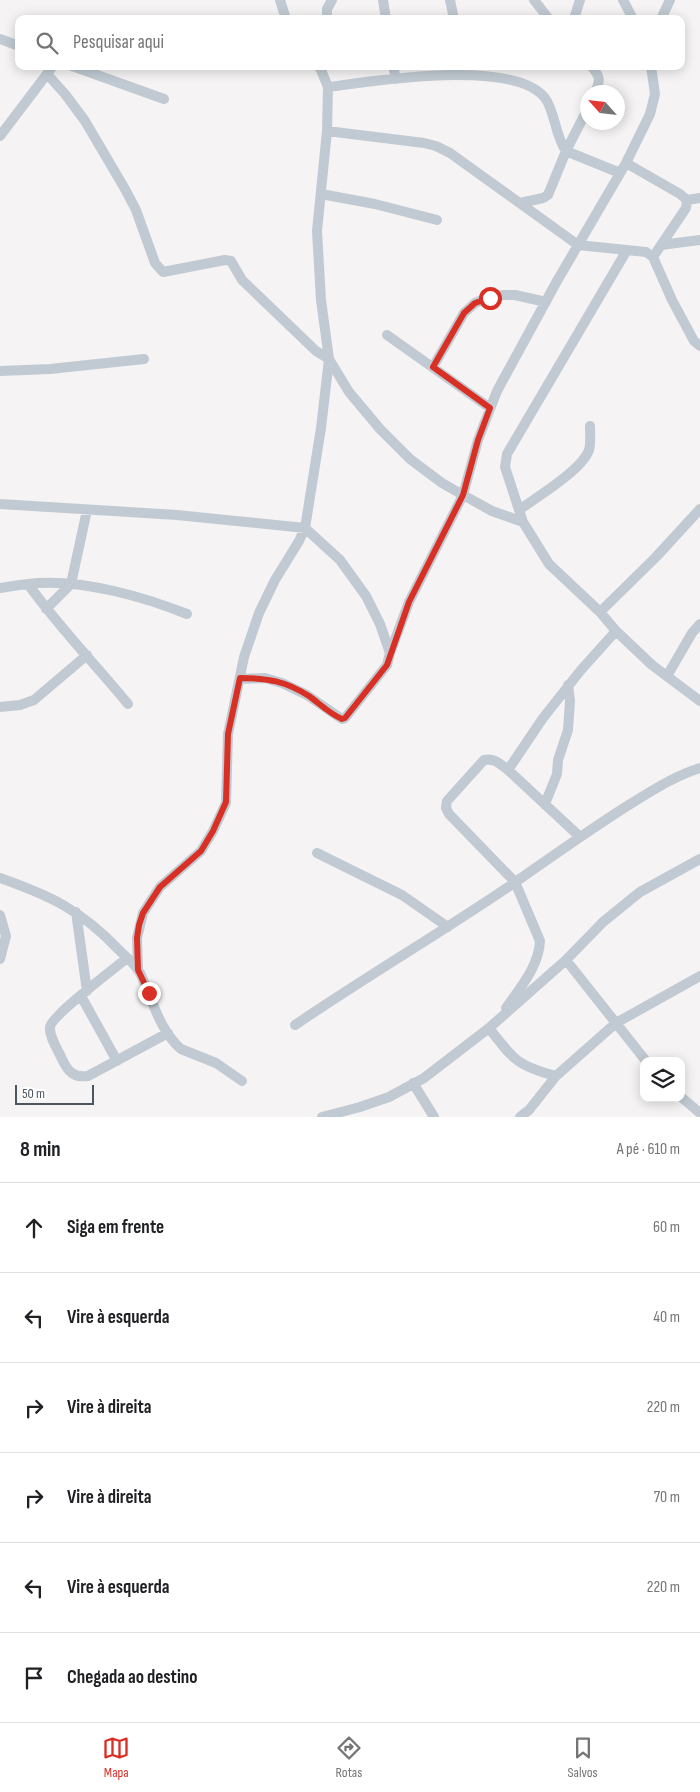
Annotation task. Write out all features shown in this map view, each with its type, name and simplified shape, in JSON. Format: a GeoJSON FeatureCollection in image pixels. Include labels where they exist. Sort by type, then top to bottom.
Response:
{"type":"FeatureCollection","features":[{"type":"Feature","properties":{"kind":"street"},"geometry":{"type":"LineString","coordinates":[[280,0],[285,15]]}},
{"type":"Feature","properties":{"kind":"street"},"geometry":{"type":"LineString","coordinates":[[326,15],[327,9],[332,0]]}},
{"type":"Feature","properties":{"kind":"street"},"geometry":{"type":"LineString","coordinates":[[382,0],[385,15]]}},
{"type":"Feature","properties":{"kind":"street"},"geometry":{"type":"LineString","coordinates":[[450,0],[453,15]]}},
{"type":"Feature","properties":{"kind":"street"},"geometry":{"type":"LineString","coordinates":[[534,0],[546,15]]}},
{"type":"Feature","properties":{"kind":"street"},"geometry":{"type":"LineString","coordinates":[[575,15],[580,0]]}},
{"type":"Feature","properties":{"kind":"street"},"geometry":{"type":"LineString","coordinates":[[623,0],[631,15]]}},
{"type":"Feature","properties":{"kind":"street"},"geometry":{"type":"LineString","coordinates":[[663,15],[670,0]]}},
{"type":"Feature","properties":{"kind":"street"},"geometry":{"type":"LineString","coordinates":[[0,39],[15,45]]}},
{"type":"Feature","properties":{"kind":"street"},"geometry":{"type":"LineString","coordinates":[[0,136],[50,70],[85,121],[125,189],[136,210],[155,263],[159,269],[163,272],[225,260],[231,261],[242,280],[316,351],[329,359],[349,392],[380,429],[410,459],[442,483],[463,495],[492,511],[523,522]]}},
{"type":"Feature","properties":{"kind":"street"},"geometry":{"type":"LineString","coordinates":[[83,70],[164,99]]}},
{"type":"Feature","properties":{"kind":"street"},"geometry":{"type":"LineString","coordinates":[[138,970],[137,938],[143,913],[160,887],[201,851],[213,831],[226,802],[228,734],[244,657],[259,613],[275,580],[305,528],[321,428],[329,359],[321,300],[317,231],[327,131],[328,88],[322,70]]}},
{"type":"Feature","properties":{"kind":"street"},"geometry":{"type":"LineString","coordinates":[[394,70],[396,78]]}},
{"type":"Feature","properties":{"kind":"street"},"geometry":{"type":"LineString","coordinates":[[594,70],[600,78],[598,85]]}},
{"type":"Feature","properties":{"kind":"street"},"geometry":{"type":"LineString","coordinates":[[240,678],[265,678],[282,683],[307,695],[342,719],[345,718],[387,665],[409,602],[463,495],[478,440],[497,391],[626,163],[652,107],[655,94],[652,70]]}},
{"type":"Feature","properties":{"kind":"street"},"geometry":{"type":"LineString","coordinates":[[328,88],[422,75],[477,71],[521,82],[545,98],[561,144],[566,151],[620,173]]}},
{"type":"Feature","properties":{"kind":"street"},"geometry":{"type":"LineString","coordinates":[[520,203],[543,198],[548,195],[566,151],[580,124]]}},
{"type":"Feature","properties":{"kind":"street"},"geometry":{"type":"LineString","coordinates":[[327,131],[436,146],[450,153],[578,245],[646,252],[653,257],[672,300],[694,341],[700,346]]}},
{"type":"Feature","properties":{"kind":"street"},"geometry":{"type":"LineString","coordinates":[[626,163],[687,200],[700,198]]}},
{"type":"Feature","properties":{"kind":"street"},"geometry":{"type":"LineString","coordinates":[[321,194],[375,204],[437,220]]}},
{"type":"Feature","properties":{"kind":"street"},"geometry":{"type":"LineString","coordinates":[[653,257],[686,208],[687,200]]}},
{"type":"Feature","properties":{"kind":"street"},"geometry":{"type":"LineString","coordinates":[[661,245],[700,240]]}},
{"type":"Feature","properties":{"kind":"street"},"geometry":{"type":"LineString","coordinates":[[627,250],[508,454],[505,468],[523,522],[549,564],[652,665],[700,701]]}},
{"type":"Feature","properties":{"kind":"street"},"geometry":{"type":"LineString","coordinates":[[433,367],[464,313],[475,303],[504,295],[515,295],[546,302]]}},
{"type":"Feature","properties":{"kind":"street"},"geometry":{"type":"LineString","coordinates":[[387,335],[490,408]]}},
{"type":"Feature","properties":{"kind":"street"},"geometry":{"type":"LineString","coordinates":[[0,371],[50,369],[144,359]]}},
{"type":"Feature","properties":{"kind":"street"},"geometry":{"type":"LineString","coordinates":[[519,510],[574,470],[584,460],[590,448],[590,426]]}},
{"type":"Feature","properties":{"kind":"street"},"geometry":{"type":"LineString","coordinates":[[0,504],[177,515],[305,528],[340,560],[366,596],[380,624],[390,654]]}},
{"type":"Feature","properties":{"kind":"street"},"geometry":{"type":"LineString","coordinates":[[600,612],[656,557],[700,509]]}},
{"type":"Feature","properties":{"kind":"street"},"geometry":{"type":"LineString","coordinates":[[46,609],[71,584],[87,510]]}},
{"type":"Feature","properties":{"kind":"street"},"geometry":{"type":"LineString","coordinates":[[0,588],[39,583],[71,584],[116,591],[143,598],[187,614]]}},
{"type":"Feature","properties":{"kind":"street"},"geometry":{"type":"LineString","coordinates":[[28,584],[46,609],[128,704]]}},
{"type":"Feature","properties":{"kind":"street"},"geometry":{"type":"LineString","coordinates":[[667,676],[692,633],[700,624]]}},
{"type":"Feature","properties":{"kind":"street"},"geometry":{"type":"LineString","coordinates":[[508,770],[568,685],[616,631]]}},
{"type":"Feature","properties":{"kind":"street"},"geometry":{"type":"LineString","coordinates":[[0,707],[20,705],[34,700],[87,655]]}},
{"type":"Feature","properties":{"kind":"street"},"geometry":{"type":"LineString","coordinates":[[544,804],[557,774],[558,760],[568,730],[570,701],[568,685]]}},
{"type":"Feature","properties":{"kind":"street"},"geometry":{"type":"LineString","coordinates":[[499,1020],[534,965],[540,950],[540,941],[515,882],[449,814],[446,808],[447,801],[484,760],[490,759],[508,770],[579,836]]}},
{"type":"Feature","properties":{"kind":"street"},"geometry":{"type":"LineString","coordinates":[[295,1025],[355,984],[448,927],[579,836],[684,773],[700,768]]}},
{"type":"Feature","properties":{"kind":"street"},"geometry":{"type":"LineString","coordinates":[[317,853],[402,895],[448,927]]}},
{"type":"Feature","properties":{"kind":"street"},"geometry":{"type":"LineString","coordinates":[[322,1117],[389,1097],[424,1078],[499,1020],[566,960],[604,922],[640,892],[700,859]]}},
{"type":"Feature","properties":{"kind":"street"},"geometry":{"type":"LineString","coordinates":[[0,878],[42,893],[76,912],[101,931],[138,970],[168,1033],[181,1050],[216,1063],[242,1081]]}},
{"type":"Feature","properties":{"kind":"street"},"geometry":{"type":"LineString","coordinates":[[76,912],[84,993],[117,1061]]}},
{"type":"Feature","properties":{"kind":"street"},"geometry":{"type":"LineString","coordinates":[[0,916],[6,936],[0,959]]}},
{"type":"Feature","properties":{"kind":"street"},"geometry":{"type":"LineString","coordinates":[[127,958],[54,1019],[50,1026],[51,1035],[67,1069],[72,1074],[81,1077],[88,1076],[168,1033]]}},
{"type":"Feature","properties":{"kind":"street"},"geometry":{"type":"LineString","coordinates":[[566,960],[643,1057]]}},
{"type":"Feature","properties":{"kind":"street"},"geometry":{"type":"LineString","coordinates":[[520,1117],[529,1110],[556,1076],[616,1023],[700,976]]}},
{"type":"Feature","properties":{"kind":"street"},"geometry":{"type":"LineString","coordinates":[[489,1028],[510,1055],[522,1065],[535,1071],[556,1076]]}},
{"type":"Feature","properties":{"kind":"street"},"geometry":{"type":"LineString","coordinates":[[413,1083],[434,1117]]}},
{"type":"Feature","properties":{"kind":"street"},"geometry":{"type":"LineString","coordinates":[[685,1100],[699,1110]]}},
{"type":"Feature","properties":{"kind":"route"},"geometry":{"type":"LineString","coordinates":[[149,993],[138,970],[137,938],[139,925],[143,913],[160,887],[201,851],[213,831],[226,802],[228,734],[240,678],[265,678],[282,683],[307,695],[342,719],[345,718],[390,659],[390,654],[409,602],[463,495],[478,440],[490,408],[433,367],[464,313],[475,303],[490,298]]}}]}
